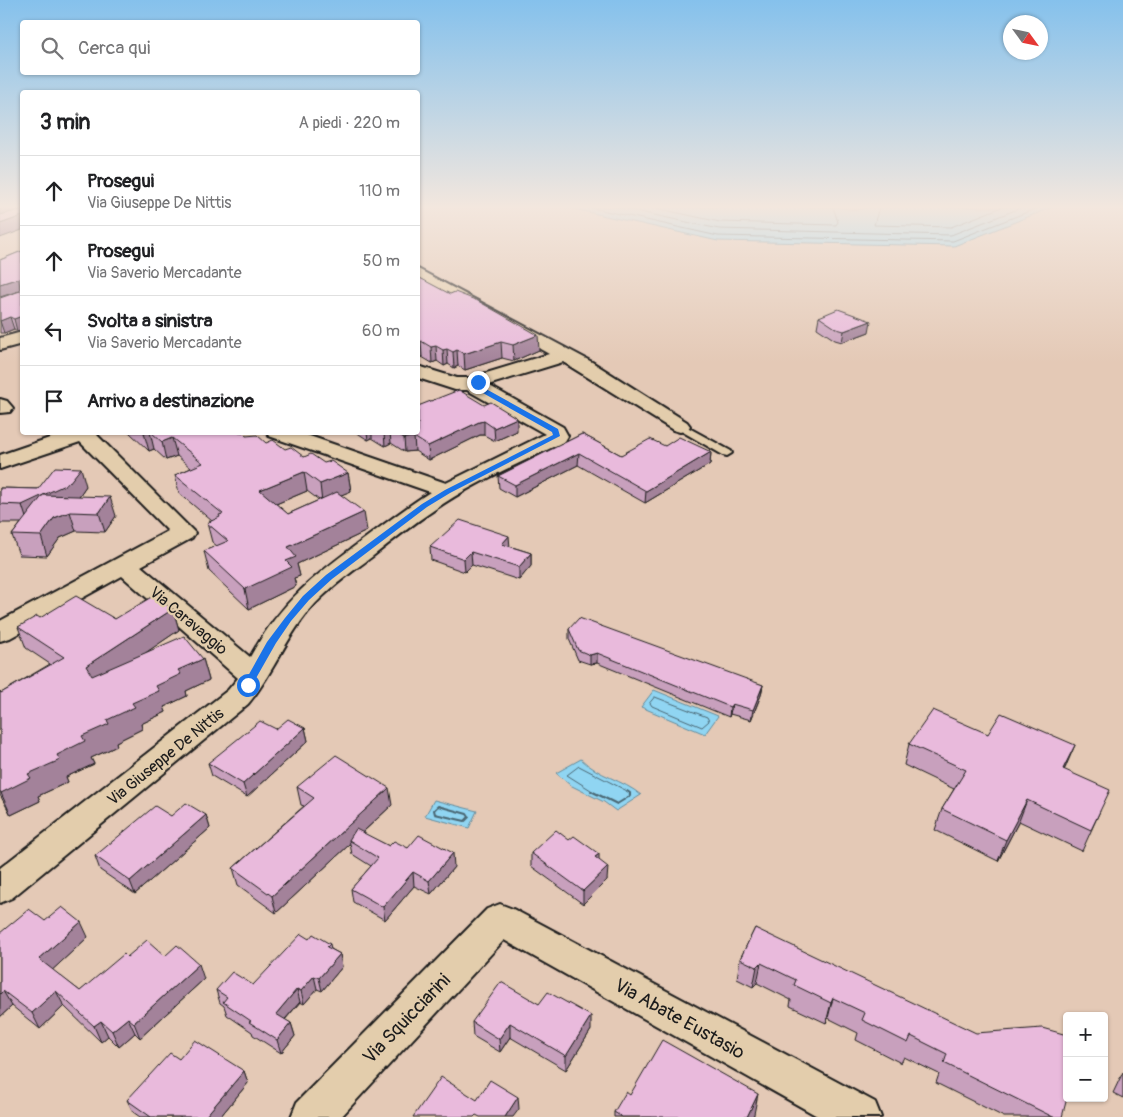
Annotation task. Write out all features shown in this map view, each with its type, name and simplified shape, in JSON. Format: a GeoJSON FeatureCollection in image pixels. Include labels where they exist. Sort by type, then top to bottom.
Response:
{"type":"FeatureCollection","features":[{"type":"Feature","properties":{"kind":"street"},"geometry":{"type":"LineString","coordinates":[[420,275],[602,376],[680,426]]}},
{"type":"Feature","properties":{"kind":"street"},"geometry":{"type":"LineString","coordinates":[[0,344],[20,339]]}},
{"type":"Feature","properties":{"kind":"street"},"geometry":{"type":"LineString","coordinates":[[420,373],[455,384],[471,384],[565,355]]}},
{"type":"Feature","properties":{"kind":"street","name":"Via Giuseppe De Nittis"},"geometry":{"type":"LineString","coordinates":[[0,888],[238,697],[254,676],[272,642],[306,598],[329,577],[392,529],[448,491],[557,436],[556,431],[471,384]]}},
{"type":"Feature","properties":{"kind":"street"},"geometry":{"type":"LineString","coordinates":[[0,462],[81,435]]}},
{"type":"Feature","properties":{"kind":"street"},"geometry":{"type":"LineString","coordinates":[[0,632],[183,533],[89,435]]}},
{"type":"Feature","properties":{"kind":"street"},"geometry":{"type":"LineString","coordinates":[[285,435],[448,491]]}},
{"type":"Feature","properties":{"kind":"street","name":"Via Caravaggio"},"geometry":{"type":"LineString","coordinates":[[124,565],[254,676]]}},
{"type":"Feature","properties":{"kind":"street","name":"Via Abate Eustasio"},"geometry":{"type":"LineString","coordinates":[[500,920],[843,1113]]}},
{"type":"Feature","properties":{"kind":"street","name":"Via Squicciarini"},"geometry":{"type":"LineString","coordinates":[[312,1117],[500,920]]}},
{"type":"Feature","properties":{"kind":"lane"},"geometry":{"type":"LineString","coordinates":[[680,426],[728,453]]}},
{"type":"Feature","properties":{"kind":"water"},"geometry":{"type":"Polygon","coordinates":[[[654,690],[718,716],[705,734],[641,707],[654,690]]]}},
{"type":"Feature","properties":{"kind":"water"},"geometry":{"type":"Polygon","coordinates":[[[581,759],[595,770],[626,785],[641,795],[616,811],[604,802],[570,785],[556,773],[581,759]]]}},
{"type":"Feature","properties":{"kind":"water"},"geometry":{"type":"Polygon","coordinates":[[[434,800],[477,811],[469,828],[425,816],[434,800]]]}},
{"type":"Feature","properties":{"kind":"building"},"geometry":{"type":"Polygon","coordinates":[[[20,259],[20,291],[19,278],[0,284],[0,260],[20,259]]]}},
{"type":"Feature","properties":{"kind":"building"},"geometry":{"type":"Polygon","coordinates":[[[420,278],[450,294],[455,292],[478,301],[538,335],[513,345],[501,342],[464,354],[457,350],[453,352],[436,346],[431,347],[421,341],[420,278]]]}},
{"type":"Feature","properties":{"kind":"building"},"geometry":{"type":"Polygon","coordinates":[[[20,291],[20,317],[14,319],[10,317],[0,321],[0,298],[20,291]]]}},
{"type":"Feature","properties":{"kind":"building"},"geometry":{"type":"Polygon","coordinates":[[[838,309],[871,321],[844,331],[837,329],[819,317],[838,309]]]}},
{"type":"Feature","properties":{"kind":"building"},"geometry":{"type":"Polygon","coordinates":[[[459,390],[484,405],[491,402],[517,418],[494,428],[484,421],[479,422],[428,446],[414,437],[404,438],[399,435],[420,435],[420,405],[459,390]]]}},
{"type":"Feature","properties":{"kind":"building"},"geometry":{"type":"Polygon","coordinates":[[[582,434],[621,455],[650,439],[665,446],[679,437],[711,452],[646,491],[579,453],[515,485],[498,476],[582,434]]]}},
{"type":"Feature","properties":{"kind":"building"},"geometry":{"type":"Polygon","coordinates":[[[154,435],[257,435],[266,443],[273,440],[285,449],[291,447],[304,457],[311,454],[324,463],[331,461],[348,473],[320,484],[304,472],[260,490],[288,514],[337,492],[364,512],[288,547],[296,557],[286,561],[292,567],[245,589],[204,551],[228,541],[207,523],[223,514],[175,475],[203,463],[172,438],[162,442],[154,435]]]}},
{"type":"Feature","properties":{"kind":"building"},"geometry":{"type":"Polygon","coordinates":[[[55,467],[81,468],[69,483],[22,505],[0,504],[0,488],[38,489],[55,467]]]}},
{"type":"Feature","properties":{"kind":"building"},"geometry":{"type":"Polygon","coordinates":[[[43,495],[110,497],[99,513],[70,512],[54,518],[41,536],[12,535],[43,495]]]}},
{"type":"Feature","properties":{"kind":"building"},"geometry":{"type":"Polygon","coordinates":[[[460,520],[509,536],[502,544],[531,553],[519,567],[471,552],[464,559],[430,547],[460,520]]]}},
{"type":"Feature","properties":{"kind":"building"},"geometry":{"type":"Polygon","coordinates":[[[76,596],[115,619],[153,596],[173,609],[86,666],[92,676],[184,636],[203,659],[178,670],[181,674],[156,686],[159,691],[132,703],[135,707],[107,720],[109,724],[82,736],[85,741],[57,755],[60,760],[28,774],[31,778],[1,793],[0,691],[1,693],[64,657],[18,627],[37,616],[40,618],[76,596]]]}},
{"type":"Feature","properties":{"kind":"building"},"geometry":{"type":"Polygon","coordinates":[[[579,618],[763,685],[753,710],[732,704],[730,707],[597,653],[590,655],[578,650],[569,629],[579,618]]]}},
{"type":"Feature","properties":{"kind":"building"},"geometry":{"type":"Polygon","coordinates":[[[933,710],[988,734],[1001,713],[1075,745],[1063,769],[1110,790],[1091,830],[1027,800],[1006,840],[942,809],[966,770],[909,744],[933,710]]]}},
{"type":"Feature","properties":{"kind":"building"},"geometry":{"type":"Polygon","coordinates":[[[288,719],[305,728],[243,784],[208,763],[260,721],[276,729],[288,719]]]}},
{"type":"Feature","properties":{"kind":"building"},"geometry":{"type":"Polygon","coordinates":[[[336,755],[389,788],[272,896],[233,868],[314,798],[297,787],[336,755]]]}},
{"type":"Feature","properties":{"kind":"building"},"geometry":{"type":"Polygon","coordinates":[[[186,803],[206,815],[130,881],[95,856],[155,806],[171,816],[186,803]]]}},
{"type":"Feature","properties":{"kind":"building"},"geometry":{"type":"Polygon","coordinates":[[[356,829],[389,846],[394,841],[408,848],[419,835],[453,853],[429,881],[413,872],[383,907],[351,889],[378,858],[349,840],[356,829]]]}},
{"type":"Feature","properties":{"kind":"building"},"geometry":{"type":"Polygon","coordinates":[[[556,830],[569,840],[574,836],[599,854],[595,857],[608,867],[583,891],[531,853],[556,830]]]}},
{"type":"Feature","properties":{"kind":"building"},"geometry":{"type":"Polygon","coordinates":[[[62,907],[81,922],[39,959],[80,991],[124,954],[127,957],[147,940],[165,956],[177,945],[199,964],[134,1023],[128,1018],[112,1031],[101,1021],[94,1026],[56,991],[32,1013],[3,991],[0,994],[0,933],[29,909],[45,921],[62,907]]]}},
{"type":"Feature","properties":{"kind":"building"},"geometry":{"type":"Polygon","coordinates":[[[755,928],[976,1033],[1042,1028],[1063,1034],[1063,1102],[1066,1102],[1062,1117],[1053,1117],[944,1063],[947,1054],[911,1036],[908,1043],[862,1020],[865,1013],[833,998],[831,1003],[794,985],[796,980],[761,963],[757,967],[740,959],[755,928]]]}},
{"type":"Feature","properties":{"kind":"building"},"geometry":{"type":"Polygon","coordinates":[[[301,934],[309,939],[313,934],[330,944],[327,947],[340,954],[319,978],[314,976],[301,991],[297,989],[276,1014],[291,1023],[277,1040],[223,1002],[227,997],[216,990],[232,972],[253,985],[301,934]]]}},
{"type":"Feature","properties":{"kind":"building"},"geometry":{"type":"Polygon","coordinates":[[[501,982],[539,1004],[548,992],[591,1016],[566,1056],[510,1023],[499,1039],[472,1022],[501,982]]]}},
{"type":"Feature","properties":{"kind":"building"},"geometry":{"type":"Polygon","coordinates":[[[195,1040],[244,1071],[205,1117],[151,1117],[127,1100],[170,1053],[179,1059],[195,1040]]]}},
{"type":"Feature","properties":{"kind":"building"},"geometry":{"type":"Polygon","coordinates":[[[662,1040],[758,1094],[747,1117],[622,1117],[614,1112],[626,1092],[630,1095],[662,1040]]]}},
{"type":"Feature","properties":{"kind":"building"},"geometry":{"type":"Polygon","coordinates":[[[441,1077],[477,1100],[490,1080],[518,1097],[505,1117],[480,1117],[476,1115],[474,1117],[413,1117],[441,1077]]]}},
{"type":"Feature","properties":{"kind":"route"},"geometry":{"type":"LineString","coordinates":[[248,685],[272,642],[288,620],[306,598],[329,577],[425,505],[448,491],[557,436],[556,431],[471,384],[478,382]]}}]}
